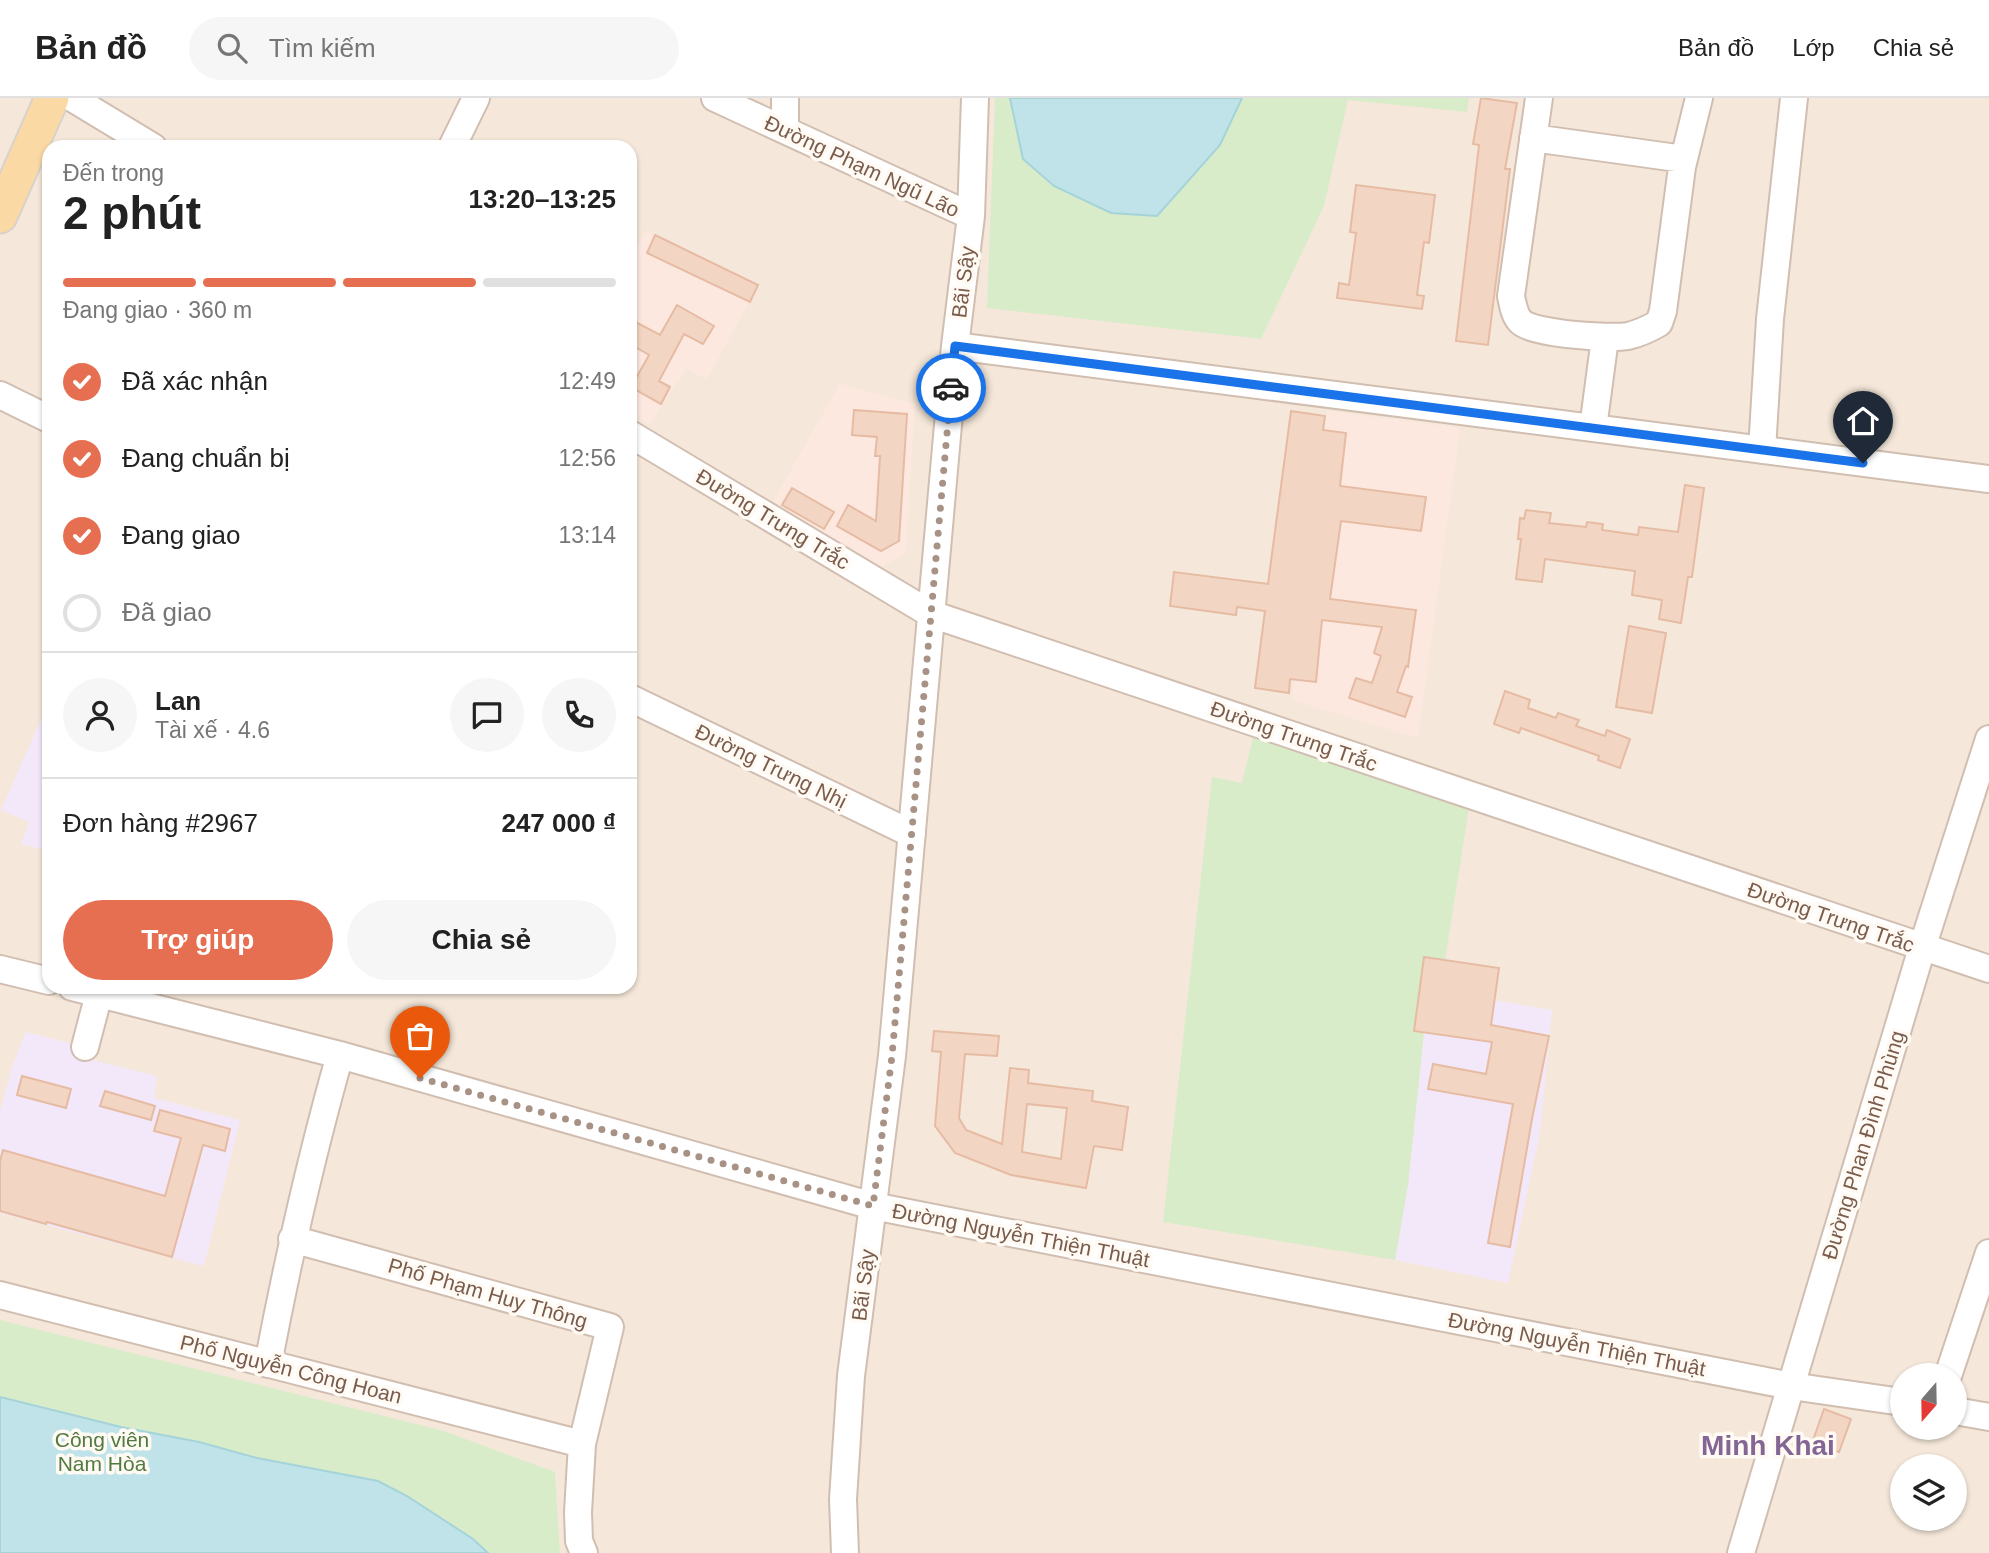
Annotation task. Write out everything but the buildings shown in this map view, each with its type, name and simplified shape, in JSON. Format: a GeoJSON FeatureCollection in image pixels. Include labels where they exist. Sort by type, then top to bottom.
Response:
{"type":"FeatureCollection","features":[{"type":"Feature","properties":{"kind":"main road"},"geometry":{"type":"LineString","coordinates":[[0,216],[52,98]]}},
{"type":"Feature","properties":{"kind":"street"},"geometry":{"type":"LineString","coordinates":[[72,98],[141,140]]}},
{"type":"Feature","properties":{"kind":"street"},"geometry":{"type":"LineString","coordinates":[[455,140],[476,98]]}},
{"type":"Feature","properties":{"kind":"street","name":"Đường Phạm Ngũ Lão"},"geometry":{"type":"LineString","coordinates":[[715,98],[971,216]]}},
{"type":"Feature","properties":{"kind":"street"},"geometry":{"type":"LineString","coordinates":[[785,98],[785,130]]}},
{"type":"Feature","properties":{"kind":"street","name":"Bãi Sậy"},"geometry":{"type":"LineString","coordinates":[[845,1553],[843,1499],[852,1376],[892,1056],[955,346],[971,216],[975,98]]}},
{"type":"Feature","properties":{"kind":"street"},"geometry":{"type":"LineString","coordinates":[[1539,98],[1511,296],[1515,312],[1521,322],[1532,329],[1605,338],[1647,331],[1659,323],[1663,311],[1684,159],[1699,98]]}},
{"type":"Feature","properties":{"kind":"street"},"geometry":{"type":"LineString","coordinates":[[1762,450],[1770,319],[1794,98]]}},
{"type":"Feature","properties":{"kind":"street"},"geometry":{"type":"LineString","coordinates":[[1533,138],[1684,159]]}},
{"type":"Feature","properties":{"kind":"street"},"geometry":{"type":"LineString","coordinates":[[1593,428],[1605,338]]}},
{"type":"Feature","properties":{"kind":"street"},"geometry":{"type":"LineString","coordinates":[[955,346],[1989,479]]}},
{"type":"Feature","properties":{"kind":"street"},"geometry":{"type":"LineString","coordinates":[[0,395],[42,416]]}},
{"type":"Feature","properties":{"kind":"street","name":"Đường Trưng Trắc"},"geometry":{"type":"LineString","coordinates":[[637,438],[931,614],[1989,969]]}},
{"type":"Feature","properties":{"kind":"street","name":"Đường Trưng Nhị"},"geometry":{"type":"LineString","coordinates":[[637,701],[912,834]]}},
{"type":"Feature","properties":{"kind":"street","name":"Đường Phan Đình Phùng"},"geometry":{"type":"LineString","coordinates":[[1741,1553],[1922,948],[1989,739]]}},
{"type":"Feature","properties":{"kind":"street"},"geometry":{"type":"LineString","coordinates":[[0,969],[42,979]]}},
{"type":"Feature","properties":{"kind":"street"},"geometry":{"type":"LineString","coordinates":[[85,1047],[99,994]]}},
{"type":"Feature","properties":{"kind":"street","name":"Đường Nguyễn Thiện Thuật"},"geometry":{"type":"LineString","coordinates":[[99,994],[340,1055],[873,1206],[1791,1386],[1890,1400]]}},
{"type":"Feature","properties":{"kind":"street"},"geometry":{"type":"LineString","coordinates":[[268,1364],[292,1238],[313,1149],[340,1055]]}},
{"type":"Feature","properties":{"kind":"street","name":"Phố Phạm Huy Thông"},"geometry":{"type":"LineString","coordinates":[[292,1238],[610,1327],[582,1444]]}},
{"type":"Feature","properties":{"kind":"street"},"geometry":{"type":"LineString","coordinates":[[1952,1363],[1989,1253]]}},
{"type":"Feature","properties":{"kind":"street","name":"Phố Nguyễn Công Hoan"},"geometry":{"type":"LineString","coordinates":[[0,1295],[582,1444]]}},
{"type":"Feature","properties":{"kind":"street"},"geometry":{"type":"LineString","coordinates":[[1967,1412],[1989,1417]]}},
{"type":"Feature","properties":{"kind":"street"},"geometry":{"type":"LineString","coordinates":[[582,1444],[578,1512],[579,1541],[584,1553]]}},
{"type":"Feature","properties":{"kind":"shaded area"},"geometry":{"type":"Polygon","coordinates":[[[0,98],[1989,98],[1989,1553],[0,1553],[0,98]]]}},
{"type":"Feature","properties":{"kind":"shaded area"},"geometry":{"type":"Polygon","coordinates":[[[646,231],[758,285],[707,379],[686,369],[650,424],[637,416],[637,246],[646,231]]]}},
{"type":"Feature","properties":{"kind":"shaded area"},"geometry":{"type":"Polygon","coordinates":[[[840,384],[915,404],[905,553],[880,568],[771,505],[840,384]]]}},
{"type":"Feature","properties":{"kind":"shaded area"},"geometry":{"type":"Polygon","coordinates":[[[1327,411],[1460,428],[1418,738],[1292,700],[1327,411]]]}},
{"type":"Feature","properties":{"kind":"shaded area"},"geometry":{"type":"Polygon","coordinates":[[[42,718],[42,849],[21,844],[29,822],[1,810],[42,718]]]}},
{"type":"Feature","properties":{"kind":"shaded area"},"geometry":{"type":"Polygon","coordinates":[[[1494,1000],[1552,1010],[1540,1132],[1508,1283],[1395,1260],[1408,1185],[1424,1032],[1494,1000]]]}},
{"type":"Feature","properties":{"kind":"shaded area"},"geometry":{"type":"Polygon","coordinates":[[[26,1032],[89,1048],[88,1059],[157,1076],[154,1098],[240,1120],[204,1266],[0,1213],[0,1111],[13,1064],[26,1032]]]}},
{"type":"Feature","properties":{"kind":"green space"},"geometry":{"type":"Polygon","coordinates":[[[995,98],[1469,98],[1467,112],[1348,100],[1324,206],[1261,339],[987,308],[995,98]]]}},
{"type":"Feature","properties":{"kind":"green space"},"geometry":{"type":"Polygon","coordinates":[[[1254,733],[1469,808],[1445,960],[1499,968],[1489,1041],[1424,1032],[1408,1185],[1395,1260],[1163,1222],[1212,777],[1242,783],[1254,733]]]}},
{"type":"Feature","properties":{"kind":"green space","name":"Công viên Nam Hòa"},"geometry":{"type":"Polygon","coordinates":[[[0,1320],[444,1431],[555,1472],[560,1553],[0,1553],[0,1320]]]}},
{"type":"Feature","properties":{"kind":"water"},"geometry":{"type":"Polygon","coordinates":[[[1010,98],[1242,98],[1220,145],[1157,216],[1111,213],[1054,186],[1023,159],[1010,98]]]}},
{"type":"Feature","properties":{"kind":"water"},"geometry":{"type":"Polygon","coordinates":[[[0,1397],[121,1427],[199,1442],[257,1458],[378,1481],[407,1496],[473,1539],[488,1553],[0,1553],[0,1397]]]}},
{"type":"Feature","properties":{"kind":"way so far"},"geometry":{"type":"LineString","coordinates":[[420,1078],[873,1206],[892,1056],[951,388]]}},
{"type":"Feature","properties":{"kind":"district","name":"Minh Khai"},"geometry":{"type":"Point","coordinates":[1768,1445]}},
{"type":"Feature","properties":{"kind":"route"},"geometry":{"type":"LineString","coordinates":[[951,388],[955,346],[1863,463]]}}]}
